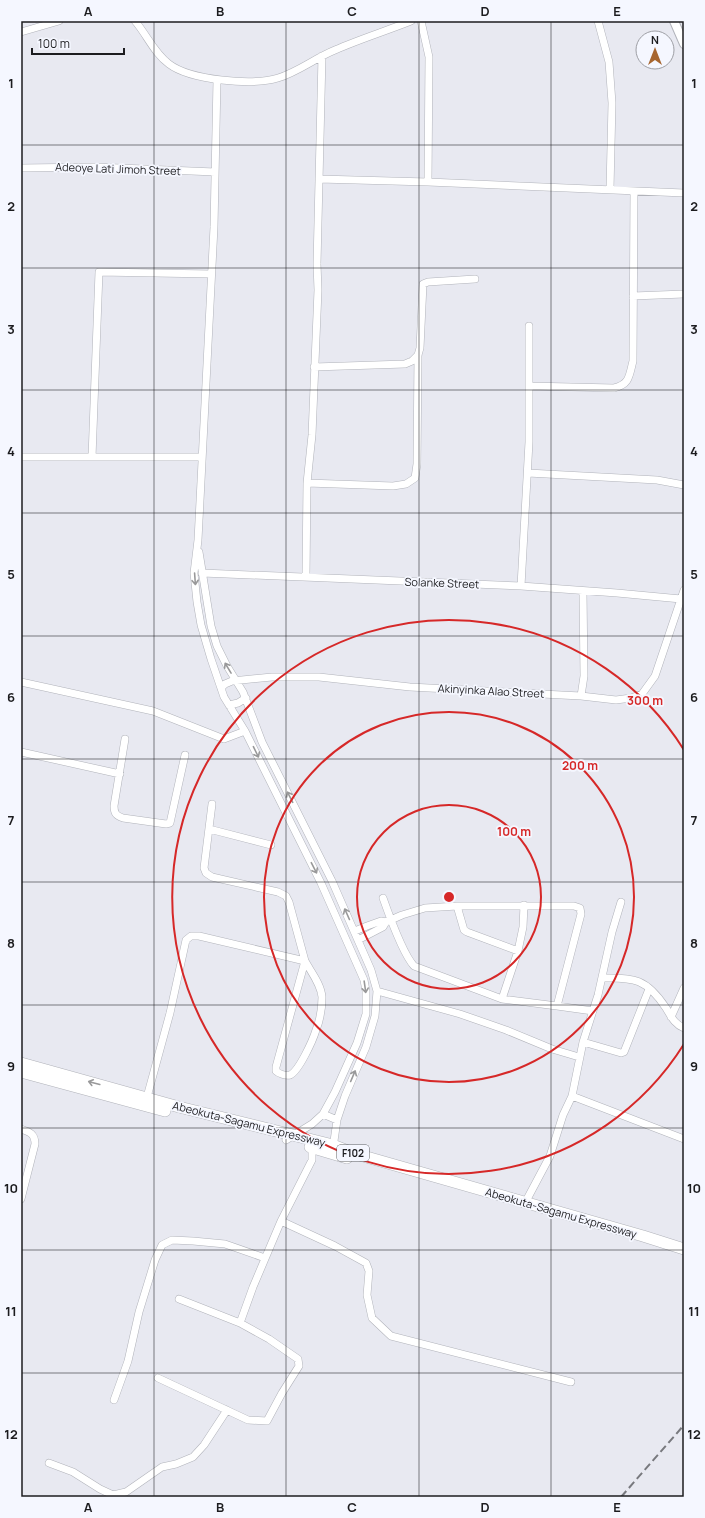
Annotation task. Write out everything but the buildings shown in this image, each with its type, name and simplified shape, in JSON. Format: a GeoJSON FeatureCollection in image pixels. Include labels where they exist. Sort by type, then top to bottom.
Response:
{"type":"FeatureCollection","features":[{"type":"Feature","properties":{"kind":"highway","name":"Abeokuta-Sagamu Expressway"},"geometry":{"type":"LineString","coordinates":[[21,1063],[333,1150],[684,1256]]}},
{"type":"Feature","properties":{"kind":"highway","name":"Abeokuta-Sagamu Expressway"},"geometry":{"type":"LineString","coordinates":[[21,1072],[176,1113],[290,1138],[312,1147],[356,1154],[684,1249]]}},
{"type":"Feature","properties":{"kind":"street"},"geometry":{"type":"LineString","coordinates":[[21,32],[59,21]]}},
{"type":"Feature","properties":{"kind":"street"},"geometry":{"type":"LineString","coordinates":[[136,21],[150,44],[168,64],[183,72],[217,80],[260,81],[278,78],[340,48],[411,21]]}},
{"type":"Feature","properties":{"kind":"street"},"geometry":{"type":"LineString","coordinates":[[421,21],[430,57],[428,182]]}},
{"type":"Feature","properties":{"kind":"street"},"geometry":{"type":"LineString","coordinates":[[598,21],[609,62],[612,103],[610,189]]}},
{"type":"Feature","properties":{"kind":"street"},"geometry":{"type":"LineString","coordinates":[[674,21],[684,44]]}},
{"type":"Feature","properties":{"kind":"street"},"geometry":{"type":"LineString","coordinates":[[306,576],[307,483],[312,435],[318,290],[317,264],[322,56]]}},
{"type":"Feature","properties":{"kind":"street"},"geometry":{"type":"LineString","coordinates":[[217,80],[211,274],[198,540],[194,573],[197,602],[201,625],[221,688],[245,731],[321,883],[364,980],[366,991],[366,1014],[357,1043],[335,1092],[323,1114],[312,1124],[290,1138]]}},
{"type":"Feature","properties":{"kind":"street","name":"Adeoye Lati Jimoh Street"},"geometry":{"type":"LineString","coordinates":[[21,168],[96,167],[215,172]]}},
{"type":"Feature","properties":{"kind":"street"},"geometry":{"type":"LineString","coordinates":[[319,179],[684,193]]}},
{"type":"Feature","properties":{"kind":"street"},"geometry":{"type":"LineString","coordinates":[[529,386],[614,388],[623,386],[627,381],[633,361],[634,191]]}},
{"type":"Feature","properties":{"kind":"street"},"geometry":{"type":"LineString","coordinates":[[92,457],[99,272],[211,274]]}},
{"type":"Feature","properties":{"kind":"street"},"geometry":{"type":"LineString","coordinates":[[307,483],[393,486],[406,484],[416,478],[418,355],[420,348],[423,284],[428,282],[475,279]]}},
{"type":"Feature","properties":{"kind":"street"},"geometry":{"type":"LineString","coordinates":[[633,296],[684,294]]}},
{"type":"Feature","properties":{"kind":"street"},"geometry":{"type":"LineString","coordinates":[[521,586],[528,473],[529,326]]}},
{"type":"Feature","properties":{"kind":"street"},"geometry":{"type":"LineString","coordinates":[[314,367],[405,364],[412,361],[418,355]]}},
{"type":"Feature","properties":{"kind":"street"},"geometry":{"type":"LineString","coordinates":[[21,457],[202,457]]}},
{"type":"Feature","properties":{"kind":"street"},"geometry":{"type":"LineString","coordinates":[[528,473],[657,480],[684,485]]}},
{"type":"Feature","properties":{"kind":"street"},"geometry":{"type":"LineString","coordinates":[[198,540],[211,626],[217,646],[246,698],[262,742],[332,881],[371,970],[377,991],[375,1016],[366,1047],[345,1096],[337,1120],[333,1150]]}},
{"type":"Feature","properties":{"kind":"street","name":"Solanke Street"},"geometry":{"type":"LineString","coordinates":[[202,573],[306,576],[407,582],[521,586],[681,599]]}},
{"type":"Feature","properties":{"kind":"street","name":"Akinyinka Alao Street"},"geometry":{"type":"LineString","coordinates":[[221,688],[228,682],[272,677],[319,677],[410,687],[582,696],[616,700],[630,698],[642,694],[654,676],[684,590]]}},
{"type":"Feature","properties":{"kind":"street"},"geometry":{"type":"LineString","coordinates":[[582,696],[584,676],[583,591]]}},
{"type":"Feature","properties":{"kind":"street"},"geometry":{"type":"LineString","coordinates":[[21,682],[105,699],[153,711],[224,739],[245,731]]}},
{"type":"Feature","properties":{"kind":"street"},"geometry":{"type":"LineString","coordinates":[[229,704],[242,701],[246,698]]}},
{"type":"Feature","properties":{"kind":"street"},"geometry":{"type":"LineString","coordinates":[[125,739],[114,806],[114,811],[117,816],[166,824],[170,823],[185,755]]}},
{"type":"Feature","properties":{"kind":"street"},"geometry":{"type":"LineString","coordinates":[[21,752],[120,774]]}},
{"type":"Feature","properties":{"kind":"street"},"geometry":{"type":"LineString","coordinates":[[212,804],[204,868],[206,873],[212,877],[278,892],[286,896],[305,961],[320,988],[322,997],[316,1030],[300,1064],[292,1074],[287,1075],[278,1073],[276,1071],[276,1067],[305,961]]}},
{"type":"Feature","properties":{"kind":"street"},"geometry":{"type":"LineString","coordinates":[[209,829],[271,845]]}},
{"type":"Feature","properties":{"kind":"street"},"geometry":{"type":"LineString","coordinates":[[383,898],[388,921],[414,966],[502,999],[593,1011]]}},
{"type":"Feature","properties":{"kind":"street"},"geometry":{"type":"LineString","coordinates":[[525,1203],[550,1156],[563,1115],[572,1096],[579,1057],[602,978],[612,932],[621,902]]}},
{"type":"Feature","properties":{"kind":"street"},"geometry":{"type":"LineString","coordinates":[[355,932],[381,921],[388,921],[425,908],[524,905],[574,906],[580,908],[581,914],[578,928],[557,1006]]}},
{"type":"Feature","properties":{"kind":"street"},"geometry":{"type":"LineString","coordinates":[[502,999],[518,951],[523,927],[524,905]]}},
{"type":"Feature","properties":{"kind":"street"},"geometry":{"type":"LineString","coordinates":[[457,906],[464,930],[518,951]]}},
{"type":"Feature","properties":{"kind":"street"},"geometry":{"type":"LineString","coordinates":[[358,940],[383,928],[388,921]]}},
{"type":"Feature","properties":{"kind":"street"},"geometry":{"type":"LineString","coordinates":[[147,1097],[170,1013],[186,940],[191,936],[199,936],[305,961]]}},
{"type":"Feature","properties":{"kind":"street"},"geometry":{"type":"LineString","coordinates":[[602,978],[629,978],[638,980],[649,988],[662,1002],[678,1026],[684,1028]]}},
{"type":"Feature","properties":{"kind":"street"},"geometry":{"type":"LineString","coordinates":[[583,1042],[621,1053],[624,1052],[649,988]]}},
{"type":"Feature","properties":{"kind":"street"},"geometry":{"type":"LineString","coordinates":[[671,1017],[684,988]]}},
{"type":"Feature","properties":{"kind":"street"},"geometry":{"type":"LineString","coordinates":[[377,991],[460,1014],[506,1030],[552,1049],[579,1057]]}},
{"type":"Feature","properties":{"kind":"street"},"geometry":{"type":"LineString","coordinates":[[335,1092],[345,1096]]}},
{"type":"Feature","properties":{"kind":"street"},"geometry":{"type":"LineString","coordinates":[[572,1096],[684,1139]]}},
{"type":"Feature","properties":{"kind":"street"},"geometry":{"type":"LineString","coordinates":[[323,1114],[337,1120]]}},
{"type":"Feature","properties":{"kind":"street"},"geometry":{"type":"LineString","coordinates":[[21,1129],[32,1134],[35,1138],[35,1144],[21,1199]]}},
{"type":"Feature","properties":{"kind":"street"},"geometry":{"type":"LineString","coordinates":[[240,1323],[281,1221],[312,1160],[312,1147]]}},
{"type":"Feature","properties":{"kind":"street"},"geometry":{"type":"LineString","coordinates":[[281,1221],[335,1246],[366,1263],[369,1271],[367,1295],[372,1318],[391,1336],[571,1382]]}},
{"type":"Feature","properties":{"kind":"street"},"geometry":{"type":"LineString","coordinates":[[114,1400],[128,1361],[139,1312],[155,1260],[162,1245],[172,1240],[225,1244],[265,1258]]}},
{"type":"Feature","properties":{"kind":"street"},"geometry":{"type":"LineString","coordinates":[[158,1378],[248,1420],[267,1422],[299,1362],[298,1359],[269,1339],[240,1323],[179,1300]]}},
{"type":"Feature","properties":{"kind":"street"},"geometry":{"type":"LineString","coordinates":[[49,1463],[73,1472],[100,1489],[113,1495],[126,1492],[162,1467],[193,1457],[204,1445],[227,1410]]}},
{"type":"Feature","properties":{"kind":"railway"},"geometry":{"type":"LineString","coordinates":[[621,1497],[684,1425]]}}]}
